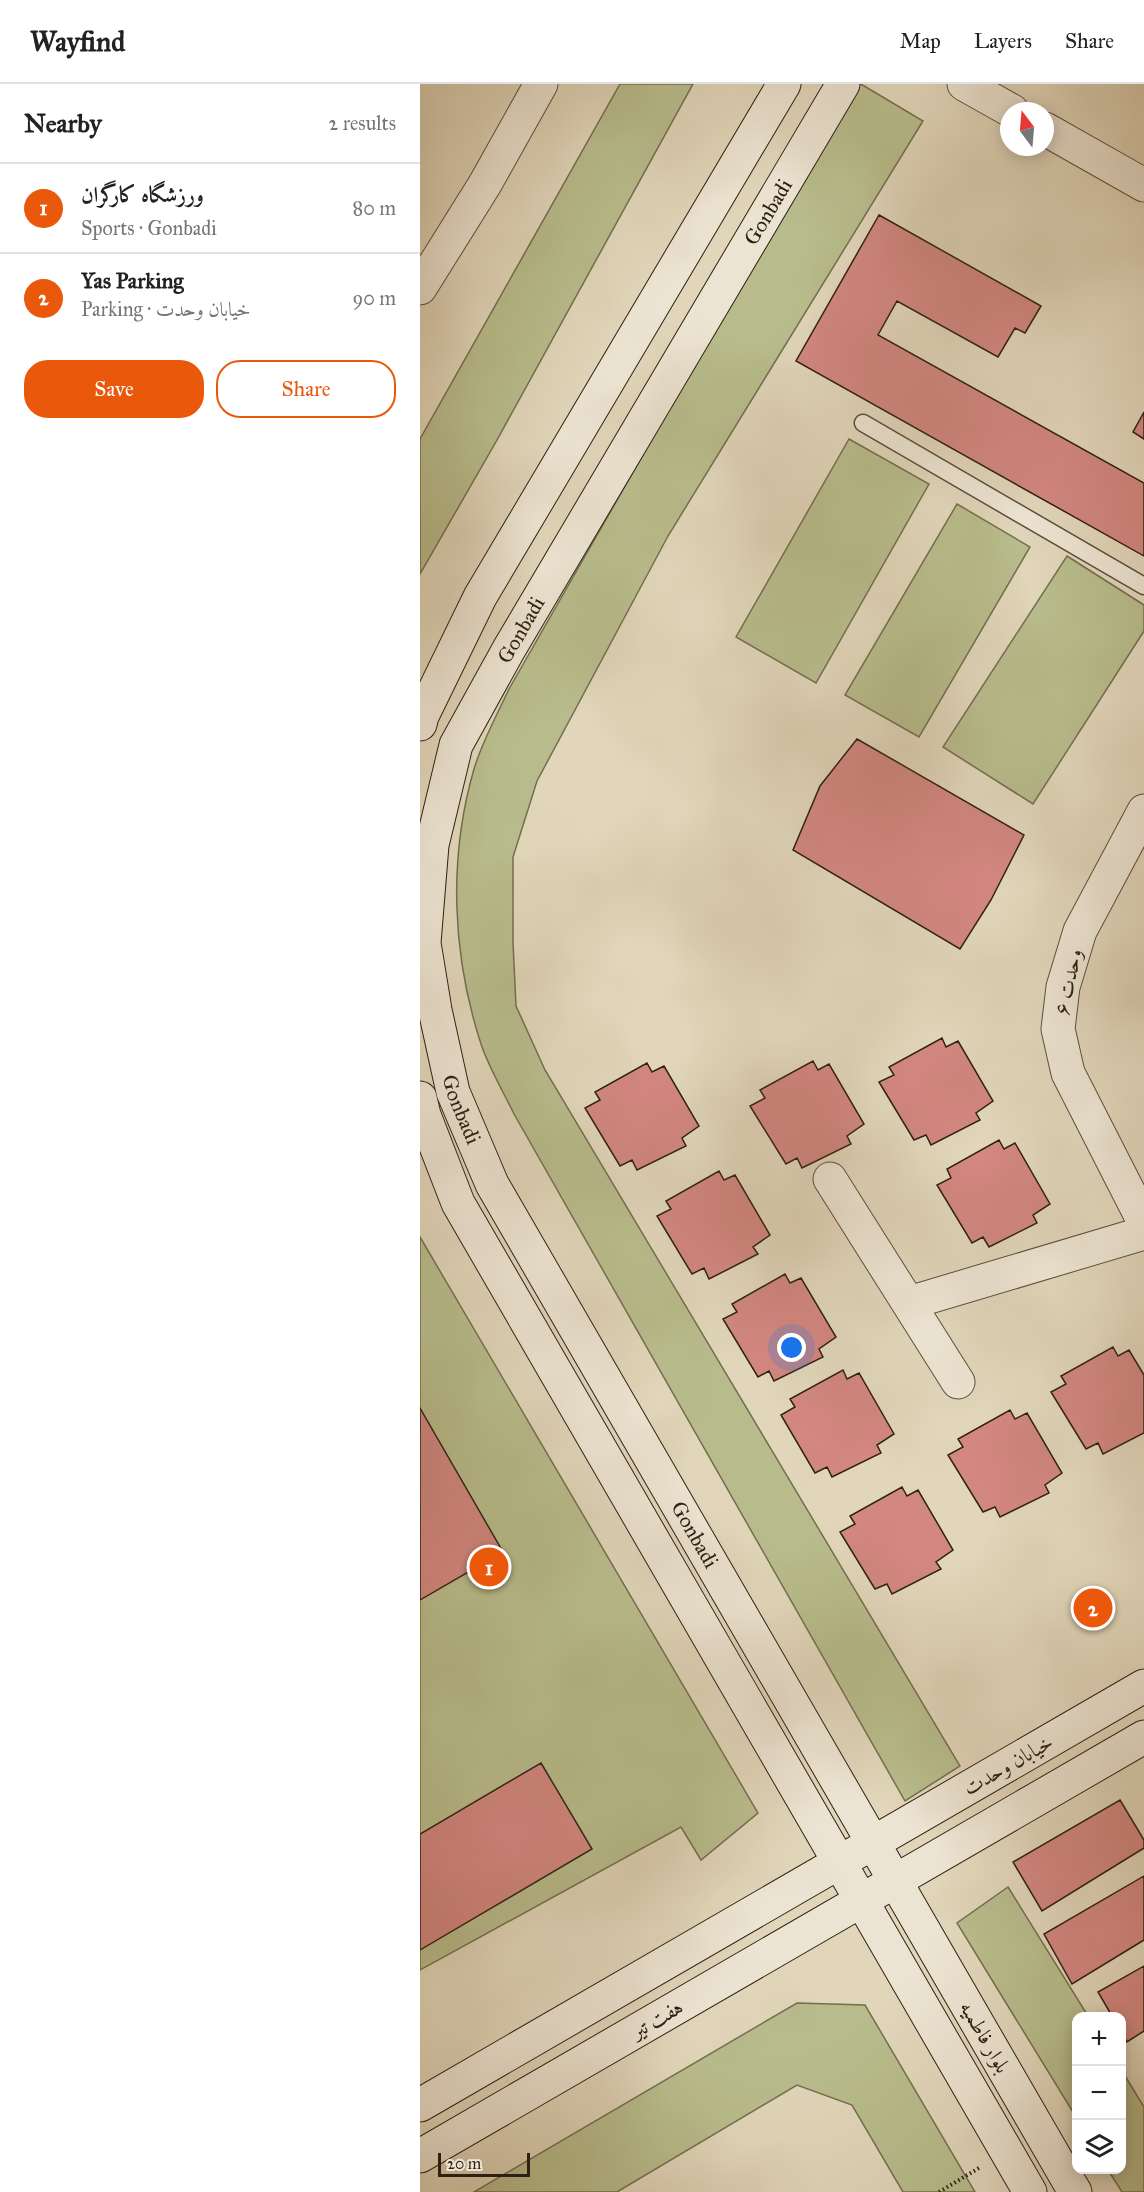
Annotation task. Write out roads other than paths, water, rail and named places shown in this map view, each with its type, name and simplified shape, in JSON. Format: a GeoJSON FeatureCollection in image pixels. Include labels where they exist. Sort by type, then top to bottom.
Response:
{"type":"FeatureCollection","features":[{"type":"Feature","properties":{"kind":"main road"},"geometry":{"type":"LineString","coordinates":[[420,288],[485,184],[541,84]]}},
{"type":"Feature","properties":{"kind":"main road"},"geometry":{"type":"LineString","coordinates":[[420,724],[480,597],[784,84]]}},
{"type":"Feature","properties":{"kind":"main road","name":"Gonbadi"},"geometry":{"type":"LineString","coordinates":[[843,84],[509,649],[456,746],[432,845],[424,943],[435,1010],[453,1092],[492,1184],[895,1881]]}},
{"type":"Feature","properties":{"kind":"main road"},"geometry":{"type":"LineString","coordinates":[[964,84],[1000,104]]}},
{"type":"Feature","properties":{"kind":"main road"},"geometry":{"type":"LineString","coordinates":[[1054,134],[1144,185]]}},
{"type":"Feature","properties":{"kind":"main road","name":"وحدت ۶"},"geometry":{"type":"LineString","coordinates":[[1144,811],[1080,931],[1063,987],[1058,1029],[1068,1073],[1144,1222]]}},
{"type":"Feature","properties":{"kind":"main road","name":"Gonbadi"},"geometry":{"type":"LineString","coordinates":[[420,1098],[424,1115],[458,1203],[861,1901]]}},
{"type":"Feature","properties":{"kind":"main road"},"geometry":{"type":"LineString","coordinates":[[830,1179],[958,1382]]}},
{"type":"Feature","properties":{"kind":"main road"},"geometry":{"type":"LineString","coordinates":[[909,1303],[1144,1233]]}},
{"type":"Feature","properties":{"kind":"main road","name":"خیابان وحدت"},"geometry":{"type":"LineString","coordinates":[[873,1843],[1144,1686]]}},
{"type":"Feature","properties":{"kind":"main road","name":"خیابان وحدت"},"geometry":{"type":"LineString","coordinates":[[895,1881],[1144,1737]]}},
{"type":"Feature","properties":{"kind":"main road"},"geometry":{"type":"LineString","coordinates":[[420,2105],[873,1843]]}},
{"type":"Feature","properties":{"kind":"main road","name":"هفت تیر"},"geometry":{"type":"LineString","coordinates":[[420,2156],[895,1881]]}},
{"type":"Feature","properties":{"kind":"main road","name":"بلوار فاطمیه"},"geometry":{"type":"LineString","coordinates":[[895,1881],[1075,2192]]}},
{"type":"Feature","properties":{"kind":"main road","name":"بلوار فاطمیه"},"geometry":{"type":"LineString","coordinates":[[861,1901],[1030,2192]]}},
{"type":"Feature","properties":{"kind":"lane"},"geometry":{"type":"LineString","coordinates":[[863,423],[1144,586]]}},
{"type":"Feature","properties":{"kind":"place","name":"ورزشگاه کارگران"},"geometry":{"type":"Point","coordinates":[489,1567]}},
{"type":"Feature","properties":{"kind":"place","name":"Yas Parking"},"geometry":{"type":"Point","coordinates":[1093,1608]}}]}
